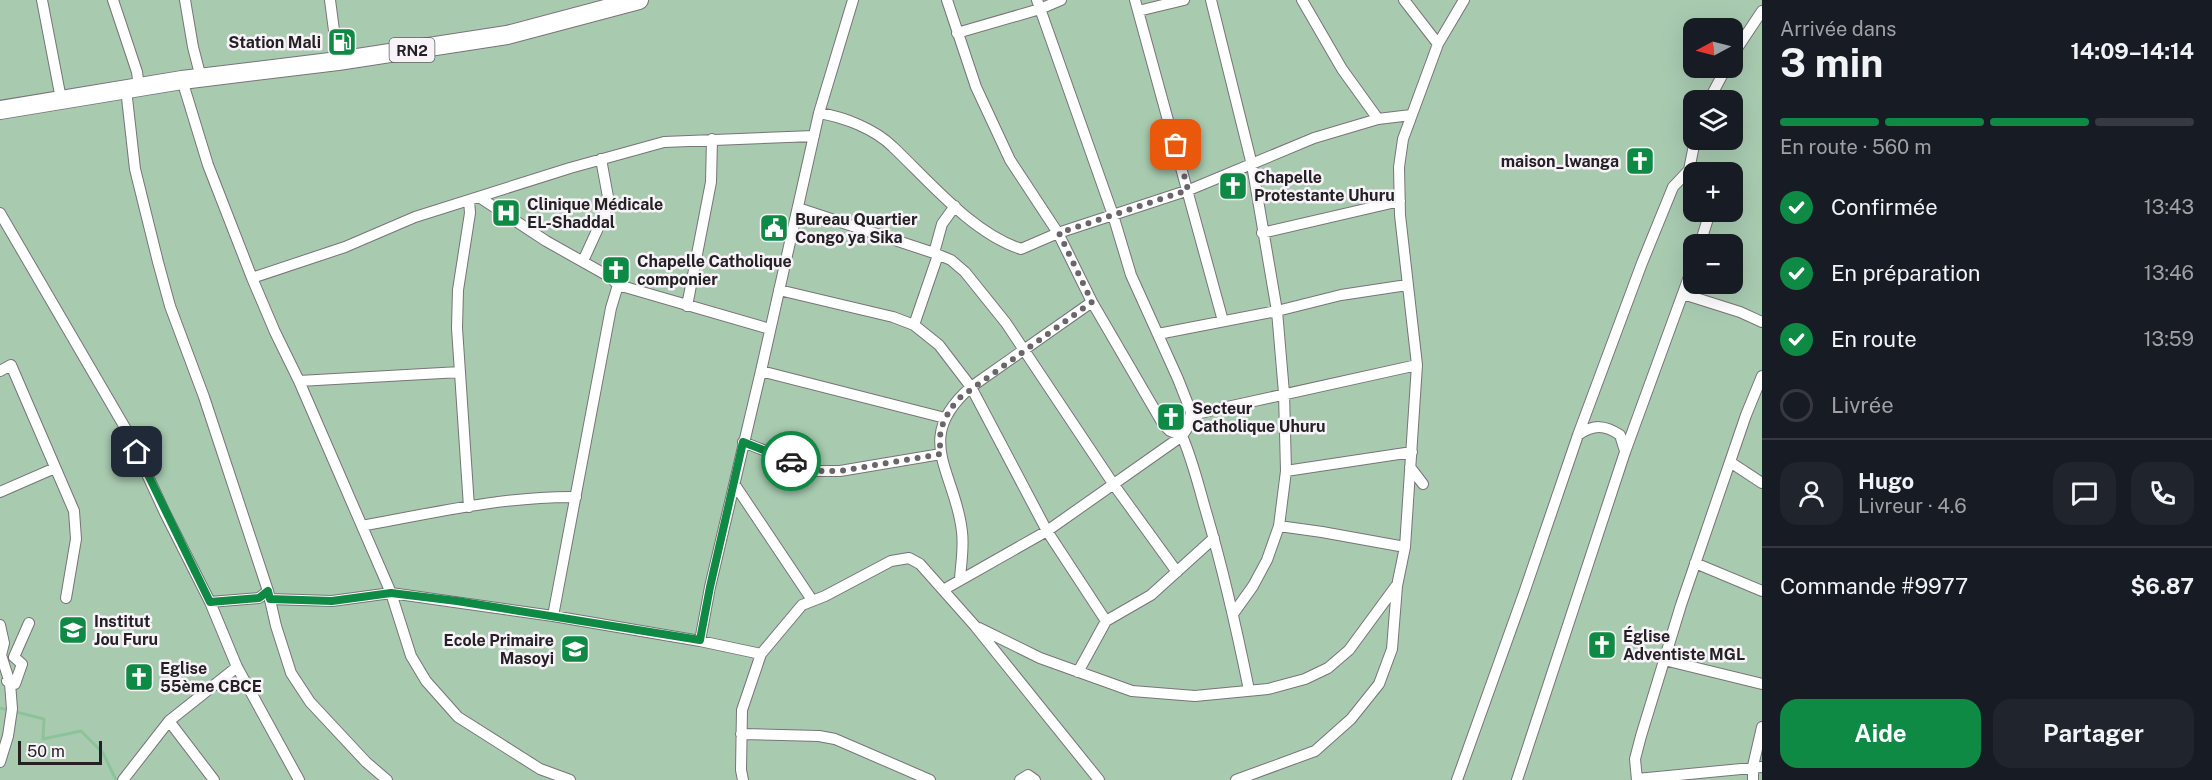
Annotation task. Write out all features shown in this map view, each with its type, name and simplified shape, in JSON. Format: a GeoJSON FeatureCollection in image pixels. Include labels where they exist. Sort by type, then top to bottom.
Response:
{"type":"FeatureCollection","features":[{"type":"Feature","properties":{"kind":"highway","name":"RN2"},"geometry":{"type":"LineString","coordinates":[[0,110],[182,80],[338,61],[507,35],[639,0]]}},
{"type":"Feature","properties":{"kind":"street"},"geometry":{"type":"LineString","coordinates":[[42,0],[61,99]]}},
{"type":"Feature","properties":{"kind":"street"},"geometry":{"type":"LineString","coordinates":[[113,0],[136,72],[132,88],[135,169],[164,284],[270,599],[332,601],[391,593],[700,640],[761,654]]}},
{"type":"Feature","properties":{"kind":"street"},"geometry":{"type":"LineString","coordinates":[[185,0],[192,47],[201,78]]}},
{"type":"Feature","properties":{"kind":"street"},"geometry":{"type":"LineString","coordinates":[[330,0],[338,61]]}},
{"type":"Feature","properties":{"kind":"street"},"geometry":{"type":"LineString","coordinates":[[700,640],[710,587],[819,113],[853,0]]}},
{"type":"Feature","properties":{"kind":"street"},"geometry":{"type":"LineString","coordinates":[[947,0],[976,87],[1010,160],[1059,233],[1092,302],[1163,424],[1170,431],[1182,436],[1190,455],[1214,538],[1249,690]]}},
{"type":"Feature","properties":{"kind":"street"},"geometry":{"type":"LineString","coordinates":[[957,33],[1038,4],[1061,0]]}},
{"type":"Feature","properties":{"kind":"street"},"geometry":{"type":"LineString","coordinates":[[1135,0],[1224,321]]}},
{"type":"Feature","properties":{"kind":"street"},"geometry":{"type":"LineString","coordinates":[[1138,11],[1184,0]]}},
{"type":"Feature","properties":{"kind":"street"},"geometry":{"type":"LineString","coordinates":[[1211,0],[1252,165],[1277,311],[1284,393],[1286,471],[1279,526],[1267,560],[1253,586],[1233,614]]}},
{"type":"Feature","properties":{"kind":"street"},"geometry":{"type":"LineString","coordinates":[[1302,0],[1342,69],[1378,119]]}},
{"type":"Feature","properties":{"kind":"street"},"geometry":{"type":"LineString","coordinates":[[1404,0],[1438,44]]}},
{"type":"Feature","properties":{"kind":"street"},"geometry":{"type":"LineString","coordinates":[[1236,780],[1315,751],[1352,719],[1379,684],[1392,649],[1397,586],[1405,547],[1417,365],[1400,215],[1399,167],[1403,139],[1438,44],[1464,0]]}},
{"type":"Feature","properties":{"kind":"street"},"geometry":{"type":"LineString","coordinates":[[943,590],[1047,531],[1114,485],[1182,436],[1188,427],[1191,412],[1131,275],[1113,215],[1038,4]]}},
{"type":"Feature","properties":{"kind":"street"},"geometry":{"type":"LineString","coordinates":[[1743,40],[1762,11]]}},
{"type":"Feature","properties":{"kind":"street"},"geometry":{"type":"LineString","coordinates":[[182,80],[208,165],[252,278],[391,593],[411,656],[426,681],[458,717],[540,769],[570,780]]}},
{"type":"Feature","properties":{"kind":"street"},"geometry":{"type":"LineString","coordinates":[[819,113],[832,115],[883,139],[955,206],[1001,242],[1022,249],[1059,233],[1188,190],[1314,138],[1378,119],[1411,115]]}},
{"type":"Feature","properties":{"kind":"street"},"geometry":{"type":"LineString","coordinates":[[252,278],[345,247],[415,217],[601,159],[664,142],[814,136]]}},
{"type":"Feature","properties":{"kind":"street"},"geometry":{"type":"LineString","coordinates":[[687,306],[711,182],[712,140]]}},
{"type":"Feature","properties":{"kind":"street"},"geometry":{"type":"LineString","coordinates":[[583,261],[605,213],[608,197],[601,159]]}},
{"type":"Feature","properties":{"kind":"street"},"geometry":{"type":"LineString","coordinates":[[1457,780],[1578,435],[1642,263],[1673,187],[1683,177]]}},
{"type":"Feature","properties":{"kind":"street"},"geometry":{"type":"LineString","coordinates":[[474,199],[610,277],[618,285],[770,329]]}},
{"type":"Feature","properties":{"kind":"street"},"geometry":{"type":"LineString","coordinates":[[468,507],[457,328],[458,290],[474,199]]}},
{"type":"Feature","properties":{"kind":"street"},"geometry":{"type":"LineString","coordinates":[[1262,233],[1400,201]]}},
{"type":"Feature","properties":{"kind":"street"},"geometry":{"type":"LineString","coordinates":[[914,326],[936,254],[942,224],[955,206]]}},
{"type":"Feature","properties":{"kind":"street"},"geometry":{"type":"LineString","coordinates":[[798,208],[936,254],[951,260],[965,272],[1026,351],[1114,485],[1177,572]]}},
{"type":"Feature","properties":{"kind":"street"},"geometry":{"type":"LineString","coordinates":[[0,213],[3,226],[127,431],[210,602],[237,666],[299,780]]}},
{"type":"Feature","properties":{"kind":"street"},"geometry":{"type":"LineString","coordinates":[[553,616],[611,308],[618,285]]}},
{"type":"Feature","properties":{"kind":"street"},"geometry":{"type":"LineString","coordinates":[[1158,334],[1277,311],[1341,295],[1407,285]]}},
{"type":"Feature","properties":{"kind":"street"},"geometry":{"type":"LineString","coordinates":[[779,290],[893,317],[914,326],[939,345],[971,387],[1047,531],[1106,621]]}},
{"type":"Feature","properties":{"kind":"street"},"geometry":{"type":"LineString","coordinates":[[1517,780],[1625,452],[1683,294],[1740,312],[1762,322]]}},
{"type":"Feature","properties":{"kind":"street"},"geometry":{"type":"LineString","coordinates":[[960,579],[962,532],[939,440],[945,418],[958,399],[971,387],[1026,351],[1092,302]]}},
{"type":"Feature","properties":{"kind":"street"},"geometry":{"type":"LineString","coordinates":[[0,371],[11,365],[69,498],[76,526],[76,539],[66,598]]}},
{"type":"Feature","properties":{"kind":"street"},"geometry":{"type":"LineString","coordinates":[[1191,412],[1200,413],[1242,405],[1284,393],[1417,365]]}},
{"type":"Feature","properties":{"kind":"street"},"geometry":{"type":"LineString","coordinates":[[761,371],[945,418]]}},
{"type":"Feature","properties":{"kind":"street"},"geometry":{"type":"LineString","coordinates":[[299,381],[460,372]]}},
{"type":"Feature","properties":{"kind":"street"},"geometry":{"type":"LineString","coordinates":[[1757,766],[1637,780],[1635,759],[1695,563],[1746,415],[1761,381]]}},
{"type":"Feature","properties":{"kind":"street"},"geometry":{"type":"LineString","coordinates":[[1578,435],[1596,426],[1609,428],[1620,435],[1625,452]]}},
{"type":"Feature","properties":{"kind":"street"},"geometry":{"type":"LineString","coordinates":[[743,442],[816,471],[827,472],[941,454]]}},
{"type":"Feature","properties":{"kind":"street"},"geometry":{"type":"LineString","coordinates":[[1286,471],[1412,452]]}},
{"type":"Feature","properties":{"kind":"street"},"geometry":{"type":"LineString","coordinates":[[1730,462],[1762,483]]}},
{"type":"Feature","properties":{"kind":"street"},"geometry":{"type":"LineString","coordinates":[[1410,467],[1423,484]]}},
{"type":"Feature","properties":{"kind":"street"},"geometry":{"type":"LineString","coordinates":[[0,492],[55,468]]}},
{"type":"Feature","properties":{"kind":"street"},"geometry":{"type":"LineString","coordinates":[[735,484],[812,600]]}},
{"type":"Feature","properties":{"kind":"street"},"geometry":{"type":"LineString","coordinates":[[362,526],[468,507],[549,497],[576,497]]}},
{"type":"Feature","properties":{"kind":"street"},"geometry":{"type":"LineString","coordinates":[[1279,526],[1405,547]]}},
{"type":"Feature","properties":{"kind":"street"},"geometry":{"type":"LineString","coordinates":[[1078,672],[1106,621],[1151,595],[1214,538]]}},
{"type":"Feature","properties":{"kind":"street"},"geometry":{"type":"LineString","coordinates":[[744,780],[741,770],[742,710],[761,654],[802,605],[825,596],[891,561],[909,558],[920,564],[975,626],[1099,780]]}},
{"type":"Feature","properties":{"kind":"street"},"geometry":{"type":"LineString","coordinates":[[1695,563],[1762,591]]}},
{"type":"Feature","properties":{"kind":"street"},"geometry":{"type":"LineString","coordinates":[[975,626],[1040,658],[1132,691],[1195,696],[1268,689],[1305,679],[1328,668],[1349,650],[1397,586]]}},
{"type":"Feature","properties":{"kind":"street"},"geometry":{"type":"LineString","coordinates":[[210,602],[259,598],[268,591]]}},
{"type":"Feature","properties":{"kind":"street"},"geometry":{"type":"LineString","coordinates":[[268,591],[276,626],[297,686],[366,762],[387,780]]}},
{"type":"Feature","properties":{"kind":"street"},"geometry":{"type":"LineString","coordinates":[[0,675],[15,684],[22,664],[14,657],[29,623]]}},
{"type":"Feature","properties":{"kind":"street"},"geometry":{"type":"LineString","coordinates":[[0,625],[4,643],[1,655],[10,683],[11,714],[8,736],[0,762]]}},
{"type":"Feature","properties":{"kind":"street"},"geometry":{"type":"LineString","coordinates":[[1664,660],[1762,684]]}},
{"type":"Feature","properties":{"kind":"street"},"geometry":{"type":"LineString","coordinates":[[123,780],[169,721],[237,666]]}},
{"type":"Feature","properties":{"kind":"street"},"geometry":{"type":"LineString","coordinates":[[169,721],[214,780]]}},
{"type":"Feature","properties":{"kind":"street"},"geometry":{"type":"LineString","coordinates":[[1753,780],[1762,726]]}},
{"type":"Feature","properties":{"kind":"street"},"geometry":{"type":"LineString","coordinates":[[741,734],[835,739],[930,780]]}},
{"type":"Feature","properties":{"kind":"street"},"geometry":{"type":"LineString","coordinates":[[1020,780],[1028,775],[1035,780]]}},
{"type":"Feature","properties":{"kind":"green space"},"geometry":{"type":"Polygon","coordinates":[[[0,0],[1762,0],[1762,780],[0,780],[0,0]]]}},
{"type":"Feature","properties":{"kind":"waterway"},"geometry":{"type":"LineString","coordinates":[[0,708],[44,719],[43,739],[81,731],[103,753],[116,780]]}},
{"type":"Feature","properties":{"kind":"way so far"},"geometry":{"type":"LineString","coordinates":[[791,461],[816,471],[827,472],[941,454],[939,440],[941,426],[958,399],[971,387],[1026,351],[1092,302],[1059,233],[1188,190],[1176,145]]}},
{"type":"Feature","properties":{"kind":"place","name":"Station Mali"},"geometry":{"type":"Point","coordinates":[342,42]}},
{"type":"Feature","properties":{"kind":"place","name":"maison_lwanga"},"geometry":{"type":"Point","coordinates":[1640,161]}},
{"type":"Feature","properties":{"kind":"place","name":"Chapelle Protestante Uhuru"},"geometry":{"type":"Point","coordinates":[1233,186]}},
{"type":"Feature","properties":{"kind":"place","name":"Clinique Médicale EL-Shaddal"},"geometry":{"type":"Point","coordinates":[506,213]}},
{"type":"Feature","properties":{"kind":"place","name":"Bureau Quartier Congo ya Sika"},"geometry":{"type":"Point","coordinates":[774,228]}},
{"type":"Feature","properties":{"kind":"place","name":"Chapelle Catholique componier"},"geometry":{"type":"Point","coordinates":[616,270]}},
{"type":"Feature","properties":{"kind":"place","name":"Secteur Catholique Uhuru"},"geometry":{"type":"Point","coordinates":[1171,417]}},
{"type":"Feature","properties":{"kind":"place","name":"Institut Jou Furu"},"geometry":{"type":"Point","coordinates":[73,630]}},
{"type":"Feature","properties":{"kind":"place","name":"Église Adventiste MGL"},"geometry":{"type":"Point","coordinates":[1602,645]}},
{"type":"Feature","properties":{"kind":"place","name":"Ecole Primaire Masoyi"},"geometry":{"type":"Point","coordinates":[575,649]}},
{"type":"Feature","properties":{"kind":"place","name":"Eglise 55ème CBCE"},"geometry":{"type":"Point","coordinates":[139,677]}},
{"type":"Feature","properties":{"kind":"route"},"geometry":{"type":"LineString","coordinates":[[137,452],[210,602],[259,598],[268,591],[270,599],[332,601],[391,593],[457,601],[700,640],[743,442],[791,461]]}}]}
